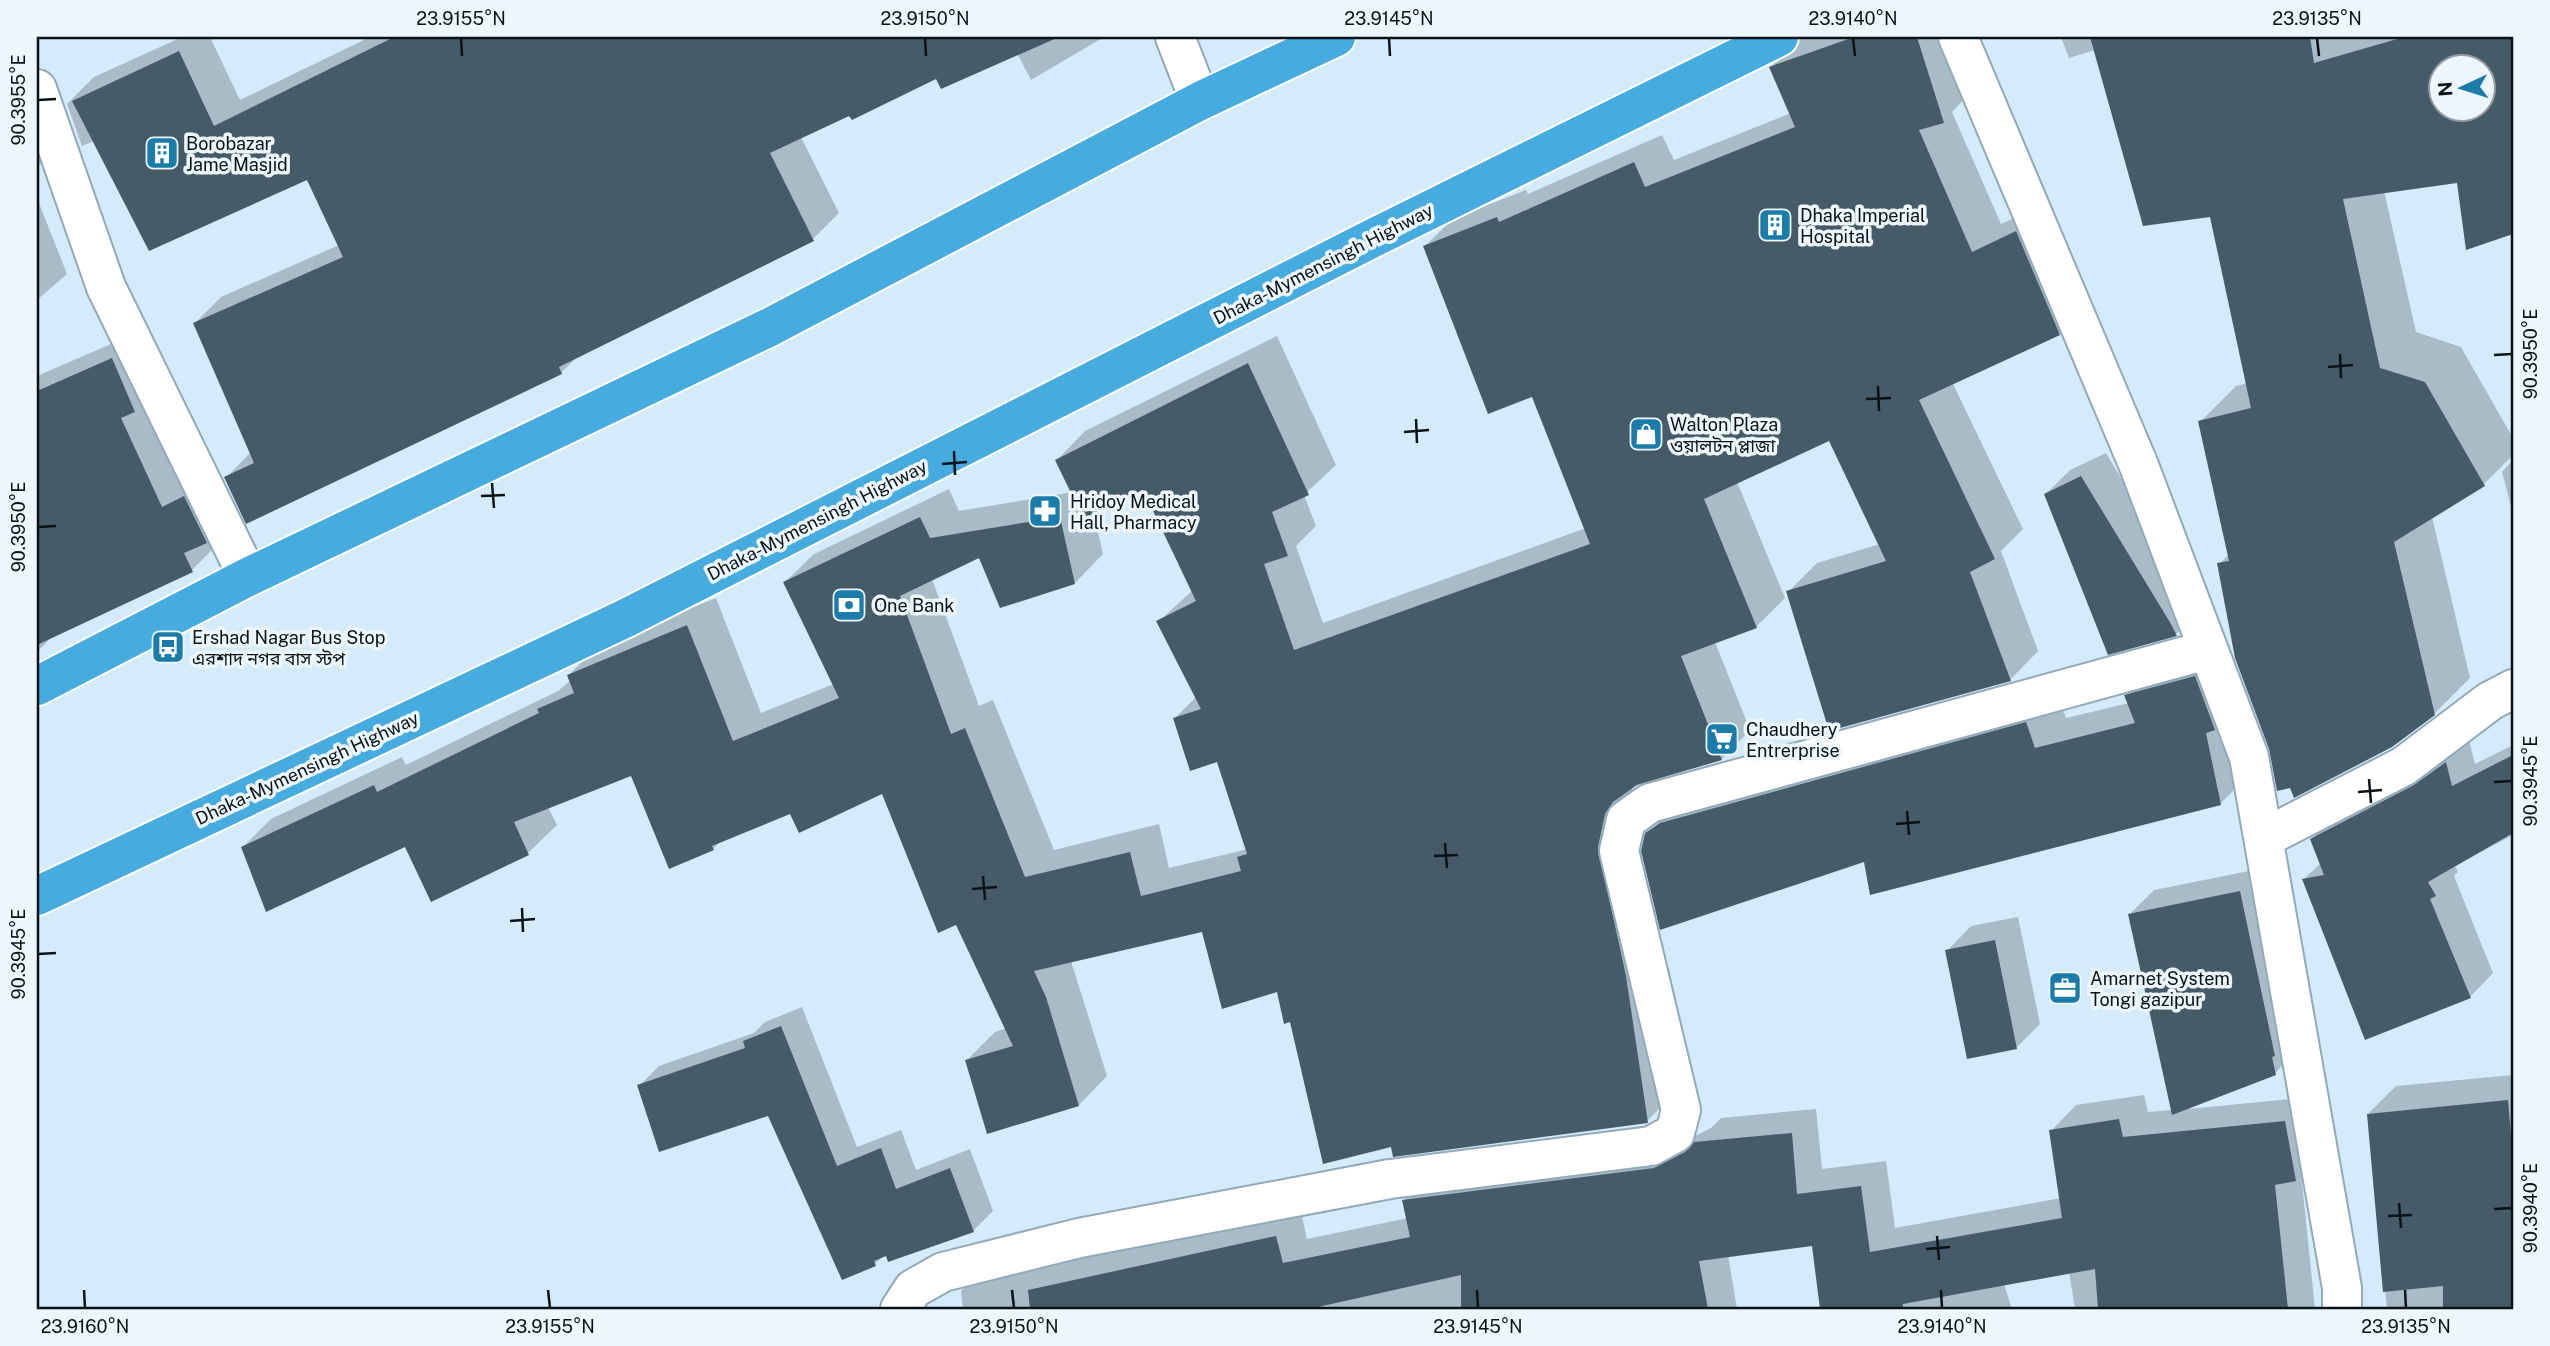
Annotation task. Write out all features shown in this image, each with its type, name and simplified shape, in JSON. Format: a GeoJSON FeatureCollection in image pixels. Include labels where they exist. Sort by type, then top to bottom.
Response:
{"type":"FeatureCollection","features":[{"type":"Feature","properties":{"kind":"highway"},"geometry":{"type":"LineString","coordinates":[[37,686],[248,577],[770,327],[1200,101],[1336,37]]}},
{"type":"Feature","properties":{"kind":"highway","name":"Dhaka-Mymensingh Highway"},"geometry":{"type":"LineString","coordinates":[[37,896],[624,618],[1373,237],[1779,37]]}},
{"type":"Feature","properties":{"kind":"street"},"geometry":{"type":"LineString","coordinates":[[1175,37],[1200,101]]}},
{"type":"Feature","properties":{"kind":"street"},"geometry":{"type":"LineString","coordinates":[[1958,37],[2139,467],[2249,757],[2342,1288],[2342,1309]]}},
{"type":"Feature","properties":{"kind":"street"},"geometry":{"type":"LineString","coordinates":[[37,89],[106,287],[248,577]]}},
{"type":"Feature","properties":{"kind":"street"},"geometry":{"type":"LineString","coordinates":[[900,1309],[913,1289],[943,1272],[1079,1238],[1390,1180],[1651,1146],[1675,1133],[1681,1110],[1619,851],[1626,820],[1650,803],[2207,650]]}},
{"type":"Feature","properties":{"kind":"street"},"geometry":{"type":"LineString","coordinates":[[2264,838],[2404,766],[2490,701],[2513,689]]}},
{"type":"Feature","properties":{"kind":"building"},"geometry":{"type":"Polygon","coordinates":[[[394,37],[1059,37],[941,89],[936,79],[852,120],[849,116],[770,153],[814,241],[559,367],[562,374],[246,524],[224,477],[254,463],[193,323],[343,257],[307,180],[149,251],[72,101],[179,51],[214,126],[394,37]]]}},
{"type":"Feature","properties":{"kind":"building"},"geometry":{"type":"Polygon","coordinates":[[[1854,37],[1917,37],[1944,123],[1919,130],[1972,252],[2016,231],[2060,335],[1919,400],[1995,559],[1970,572],[2011,681],[1829,731],[1786,591],[1886,561],[1829,441],[1704,499],[1757,628],[1681,656],[1722,760],[1637,785],[1613,802],[1605,814],[1598,847],[1626,976],[1648,1123],[1393,1157],[1391,1147],[1323,1164],[1290,1022],[1284,1024],[1277,992],[1222,1009],[1202,932],[1034,971],[1046,997],[1079,1106],[987,1134],[965,1060],[1013,1046],[956,925],[938,933],[882,794],[799,833],[790,814],[712,846],[714,850],[669,869],[631,776],[514,822],[529,855],[431,902],[405,847],[266,912],[241,847],[374,785],[377,792],[539,713],[537,709],[574,693],[567,675],[687,625],[733,741],[839,698],[783,582],[920,517],[930,538],[1060,517],[1075,584],[1000,608],[979,558],[900,596],[951,734],[965,728],[1025,877],[1130,852],[1141,896],[1241,871],[1237,857],[1247,854],[1217,762],[1190,771],[1173,718],[1201,709],[1156,621],[1196,601],[1143,490],[1083,518],[1055,460],[1248,363],[1309,495],[1272,512],[1288,556],[1264,564],[1294,650],[1590,544],[1532,397],[1488,414],[1423,246],[1497,217],[1499,222],[1634,162],[1645,187],[1795,127],[1769,67],[1854,37]]]}},
{"type":"Feature","properties":{"kind":"building"},"geometry":{"type":"Polygon","coordinates":[[[2090,37],[2310,37],[2314,63],[2404,37],[2513,37],[2513,234],[2466,250],[2457,183],[2343,199],[2380,368],[2425,382],[2485,486],[2394,542],[2435,715],[2392,747],[2294,798],[2290,788],[2277,791],[2269,749],[2235,658],[2217,563],[2229,561],[2198,421],[2251,408],[2210,217],[2143,226],[2090,37]]]}},
{"type":"Feature","properties":{"kind":"building"},"geometry":{"type":"Polygon","coordinates":[[[112,358],[135,412],[121,418],[162,507],[184,496],[207,543],[184,553],[193,572],[37,645],[37,391],[112,358]]]}},
{"type":"Feature","properties":{"kind":"building"},"geometry":{"type":"Polygon","coordinates":[[[2081,476],[2177,636],[2108,655],[2044,494],[2081,476]]]}},
{"type":"Feature","properties":{"kind":"building"},"geometry":{"type":"Polygon","coordinates":[[[2195,676],[2215,730],[2206,733],[2221,805],[1870,895],[1864,862],[1660,930],[1641,851],[1645,833],[1660,823],[2026,722],[2035,748],[2135,723],[2124,695],[2195,676]]]}},
{"type":"Feature","properties":{"kind":"building"},"geometry":{"type":"Polygon","coordinates":[[[2513,755],[2513,833],[2428,882],[2436,896],[2430,899],[2471,998],[2365,1040],[2302,879],[2324,875],[2310,839],[2414,785],[2446,762],[2452,786],[2513,755]]]}},
{"type":"Feature","properties":{"kind":"building"},"geometry":{"type":"Polygon","coordinates":[[[2240,891],[2275,1056],[2272,1057],[2276,1075],[2172,1115],[2128,914],[2240,891]]]}},
{"type":"Feature","properties":{"kind":"building"},"geometry":{"type":"Polygon","coordinates":[[[1995,940],[2017,1049],[1967,1059],[1945,950],[1995,940]]]}},
{"type":"Feature","properties":{"kind":"building"},"geometry":{"type":"Polygon","coordinates":[[[781,1026],[837,1166],[881,1148],[896,1189],[950,1168],[974,1232],[888,1262],[886,1256],[874,1261],[876,1266],[842,1280],[768,1116],[659,1152],[637,1085],[745,1048],[743,1041],[781,1026]]]}},
{"type":"Feature","properties":{"kind":"building"},"geometry":{"type":"Polygon","coordinates":[[[2508,1100],[2513,1159],[2513,1309],[2443,1309],[2443,1286],[2383,1292],[2367,1114],[2508,1100]]]}},
{"type":"Feature","properties":{"kind":"building"},"geometry":{"type":"Polygon","coordinates":[[[2119,1119],[2123,1137],[2285,1121],[2296,1181],[2275,1185],[2288,1309],[2098,1309],[2095,1269],[1903,1304],[1903,1309],[1820,1309],[1812,1246],[1699,1261],[1708,1309],[1461,1309],[1461,1275],[1309,1309],[1030,1309],[1028,1290],[1276,1236],[1283,1263],[1410,1237],[1402,1200],[1654,1168],[1685,1152],[1694,1142],[1792,1133],[1797,1194],[1861,1186],[1870,1252],[2062,1218],[2049,1130],[2119,1119]]]}},
{"type":"Feature","properties":{"kind":"place","name":"Borobazar Jame Masjid"},"geometry":{"type":"Point","coordinates":[162,153]}},
{"type":"Feature","properties":{"kind":"place","name":"Dhaka Imperial Hospital"},"geometry":{"type":"Point","coordinates":[1775,225]}},
{"type":"Feature","properties":{"kind":"place","name":"Walton Plaza ওয়ালটন প্লাজা"},"geometry":{"type":"Point","coordinates":[1646,434]}},
{"type":"Feature","properties":{"kind":"place","name":"Hridoy Medical Hall, Pharmacy"},"geometry":{"type":"Point","coordinates":[1045,511]}},
{"type":"Feature","properties":{"kind":"place","name":"One Bank"},"geometry":{"type":"Point","coordinates":[849,605]}},
{"type":"Feature","properties":{"kind":"place","name":"Ershad Nagar Bus Stop এরশাদ নগর বাস স্টপ"},"geometry":{"type":"Point","coordinates":[168,647]}},
{"type":"Feature","properties":{"kind":"place","name":"Chaudhery Entrerprise"},"geometry":{"type":"Point","coordinates":[1722,739]}},
{"type":"Feature","properties":{"kind":"place","name":"Amarnet System Tongi gazipur"},"geometry":{"type":"Point","coordinates":[2065,988]}}]}
